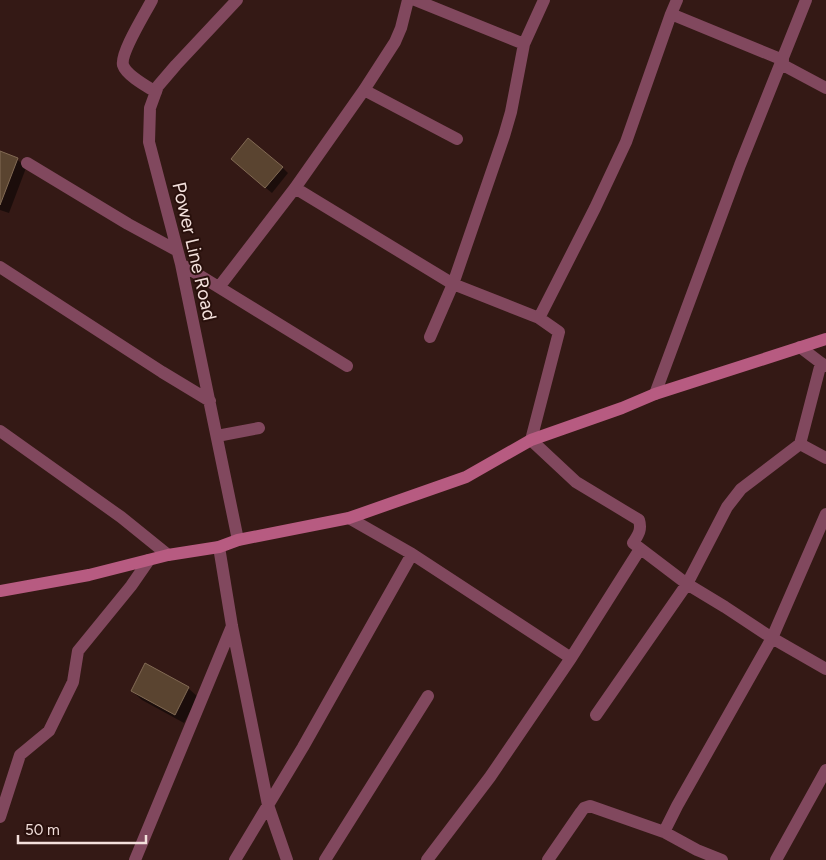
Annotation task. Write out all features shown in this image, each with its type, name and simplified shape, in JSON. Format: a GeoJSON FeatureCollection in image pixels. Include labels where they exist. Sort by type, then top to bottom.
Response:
{"type":"FeatureCollection","features":[{"type":"Feature","properties":{"kind":"street"},"geometry":{"type":"LineString","coordinates":[[152,0],[126,48],[123,65],[130,74],[156,92]]}},
{"type":"Feature","properties":{"kind":"street","name":"Power Line Road"},"geometry":{"type":"LineString","coordinates":[[237,0],[158,86],[150,108],[149,142],[180,264],[238,540]]}},
{"type":"Feature","properties":{"kind":"street"},"geometry":{"type":"LineString","coordinates":[[219,287],[295,188],[364,90],[395,42],[401,28],[408,0]]}},
{"type":"Feature","properties":{"kind":"street"},"geometry":{"type":"LineString","coordinates":[[415,0],[524,44]]}},
{"type":"Feature","properties":{"kind":"street"},"geometry":{"type":"LineString","coordinates":[[430,337],[453,284],[504,136],[524,44],[544,0]]}},
{"type":"Feature","properties":{"kind":"street"},"geometry":{"type":"LineString","coordinates":[[539,318],[626,142],[677,0]]}},
{"type":"Feature","properties":{"kind":"street"},"geometry":{"type":"LineString","coordinates":[[655,394],[740,165],[806,0]]}},
{"type":"Feature","properties":{"kind":"street"},"geometry":{"type":"LineString","coordinates":[[671,14],[782,62],[826,88]]}},
{"type":"Feature","properties":{"kind":"street"},"geometry":{"type":"LineString","coordinates":[[364,90],[457,139]]}},
{"type":"Feature","properties":{"kind":"street"},"geometry":{"type":"LineString","coordinates":[[27,163],[128,224],[176,250]]}},
{"type":"Feature","properties":{"kind":"street"},"geometry":{"type":"LineString","coordinates":[[295,188],[453,284],[539,318],[559,332],[531,440]]}},
{"type":"Feature","properties":{"kind":"street"},"geometry":{"type":"LineString","coordinates":[[180,264],[347,366]]}},
{"type":"Feature","properties":{"kind":"street"},"geometry":{"type":"LineString","coordinates":[[0,267],[210,401]]}},
{"type":"Feature","properties":{"kind":"street"},"geometry":{"type":"LineString","coordinates":[[0,591],[89,576],[168,555],[219,547],[238,540],[349,518],[466,477],[531,440],[622,408],[655,394],[826,339]]}},
{"type":"Feature","properties":{"kind":"street"},"geometry":{"type":"LineString","coordinates":[[596,715],[687,584],[727,507],[741,489],[800,444],[824,365],[800,347]]}},
{"type":"Feature","properties":{"kind":"street"},"geometry":{"type":"LineString","coordinates":[[217,436],[259,428]]}},
{"type":"Feature","properties":{"kind":"street"},"geometry":{"type":"LineString","coordinates":[[0,431],[121,517],[168,555]]}},
{"type":"Feature","properties":{"kind":"street"},"geometry":{"type":"LineString","coordinates":[[531,440],[576,482],[639,520],[640,532],[633,543],[640,549],[687,584],[772,638],[826,669]]}},
{"type":"Feature","properties":{"kind":"street"},"geometry":{"type":"LineString","coordinates":[[800,444],[826,458]]}},
{"type":"Feature","properties":{"kind":"street"},"geometry":{"type":"LineString","coordinates":[[664,832],[772,638],[826,514]]}},
{"type":"Feature","properties":{"kind":"street"},"geometry":{"type":"LineString","coordinates":[[349,518],[412,554],[571,658]]}},
{"type":"Feature","properties":{"kind":"street"},"geometry":{"type":"LineString","coordinates":[[219,547],[232,626],[268,805],[287,860]]}},
{"type":"Feature","properties":{"kind":"street"},"geometry":{"type":"LineString","coordinates":[[427,860],[490,777],[571,658],[640,549]]}},
{"type":"Feature","properties":{"kind":"street"},"geometry":{"type":"LineString","coordinates":[[235,860],[303,747],[412,554]]}},
{"type":"Feature","properties":{"kind":"street"},"geometry":{"type":"LineString","coordinates":[[0,817],[20,755],[49,731],[73,682],[78,651],[131,586],[149,560]]}},
{"type":"Feature","properties":{"kind":"street"},"geometry":{"type":"LineString","coordinates":[[135,860],[232,626]]}},
{"type":"Feature","properties":{"kind":"street"},"geometry":{"type":"LineString","coordinates":[[325,860],[428,696]]}},
{"type":"Feature","properties":{"kind":"street"},"geometry":{"type":"LineString","coordinates":[[776,860],[826,770]]}},
{"type":"Feature","properties":{"kind":"street"},"geometry":{"type":"LineString","coordinates":[[548,860],[580,812],[590,806],[664,832],[697,850],[722,860]]}},
{"type":"Feature","properties":{"kind":"street"},"geometry":{"type":"LineString","coordinates":[[688,860],[697,850]]}},
{"type":"Feature","properties":{"kind":"building"},"geometry":{"type":"Polygon","coordinates":[[[248,138],[283,167],[265,188],[231,159],[248,138]]]}},
{"type":"Feature","properties":{"kind":"building"},"geometry":{"type":"Polygon","coordinates":[[[0,151],[18,158],[0,205],[0,151]]]}},
{"type":"Feature","properties":{"kind":"building"},"geometry":{"type":"Polygon","coordinates":[[[145,663],[189,687],[175,715],[131,691],[145,663]]]}}]}
